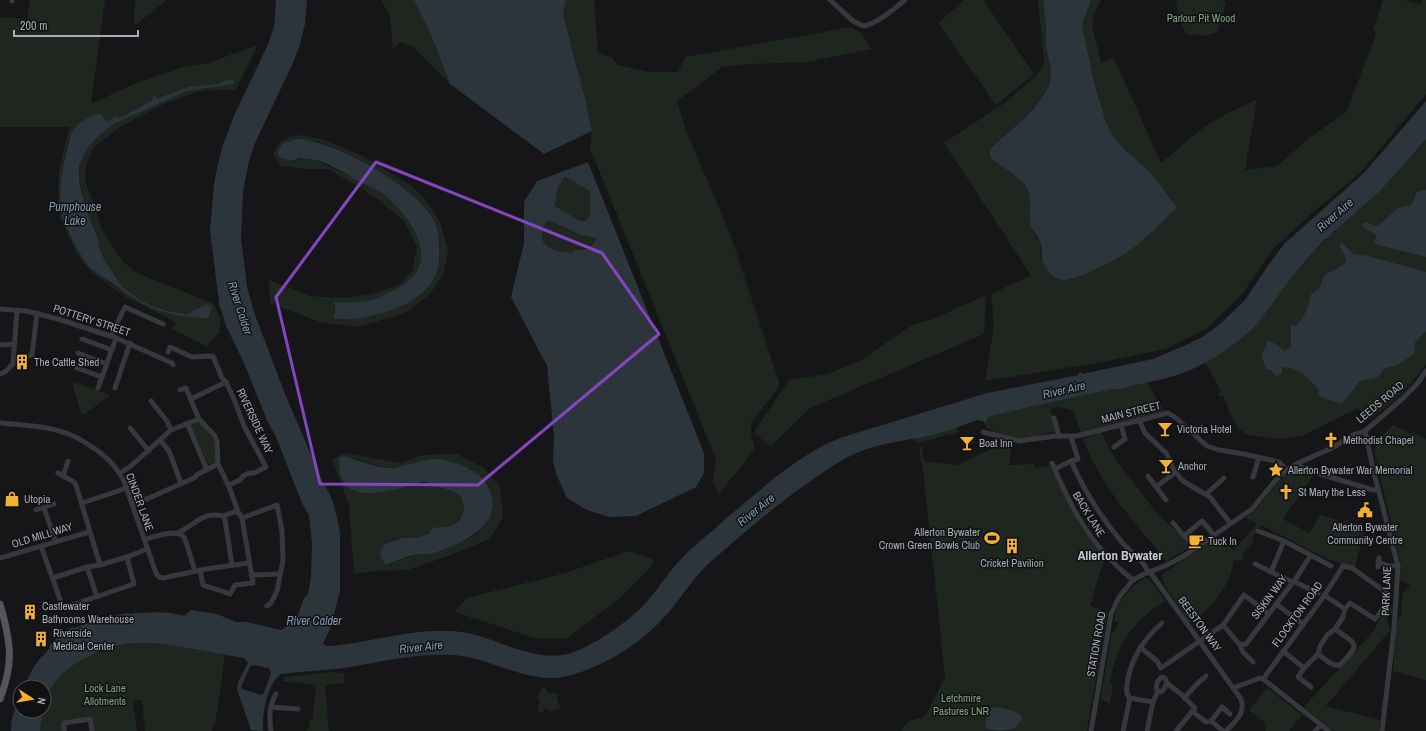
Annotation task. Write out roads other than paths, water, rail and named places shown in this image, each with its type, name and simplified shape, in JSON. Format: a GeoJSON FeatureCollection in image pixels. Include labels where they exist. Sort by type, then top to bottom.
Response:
{"type":"FeatureCollection","features":[{"type":"Feature","properties":{"kind":"main road"},"geometry":{"type":"LineString","coordinates":[[0,604],[2,620],[9,647],[6,677],[0,699]]}},
{"type":"Feature","properties":{"kind":"street"},"geometry":{"type":"LineString","coordinates":[[830,0],[852,21],[863,26],[872,24],[905,0]]}},
{"type":"Feature","properties":{"kind":"street"},"geometry":{"type":"LineString","coordinates":[[98,388],[112,350],[114,337],[126,307],[163,324]]}},
{"type":"Feature","properties":{"kind":"street","name":"POTTERY STREET"},"geometry":{"type":"LineString","coordinates":[[0,309],[37,313],[114,337],[172,363],[173,365]]}},
{"type":"Feature","properties":{"kind":"street"},"geometry":{"type":"LineString","coordinates":[[0,374],[6,372],[13,364],[17,310]]}},
{"type":"Feature","properties":{"kind":"street"},"geometry":{"type":"LineString","coordinates":[[14,357],[32,355],[37,313]]}},
{"type":"Feature","properties":{"kind":"street"},"geometry":{"type":"LineString","coordinates":[[82,339],[112,350]]}},
{"type":"Feature","properties":{"kind":"street"},"geometry":{"type":"LineString","coordinates":[[0,345],[14,344]]}},
{"type":"Feature","properties":{"kind":"street"},"geometry":{"type":"LineString","coordinates":[[115,388],[130,344]]}},
{"type":"Feature","properties":{"kind":"street","name":"RIVERSIDE WAY"},"geometry":{"type":"LineString","coordinates":[[168,352],[170,347],[192,357],[213,356],[222,378],[226,382],[234,399],[244,426],[266,467],[254,473],[249,473],[243,476],[240,480],[229,485]]}},
{"type":"Feature","properties":{"kind":"street"},"geometry":{"type":"LineString","coordinates":[[78,353],[107,364]]}},
{"type":"Feature","properties":{"kind":"street"},"geometry":{"type":"LineString","coordinates":[[77,368],[102,377]]}},
{"type":"Feature","properties":{"kind":"street","name":"LEEDS ROAD"},"geometry":{"type":"LineString","coordinates":[[1298,464],[1332,448],[1357,433],[1365,431],[1406,395],[1426,371]]}},
{"type":"Feature","properties":{"kind":"street"},"geometry":{"type":"LineString","coordinates":[[191,399],[226,382]]}},
{"type":"Feature","properties":{"kind":"street"},"geometry":{"type":"LineString","coordinates":[[177,533],[184,537],[203,585],[230,594],[234,585],[253,583],[242,518],[238,512],[229,485],[218,464],[217,442],[215,436],[199,419],[186,388],[180,390]]}},
{"type":"Feature","properties":{"kind":"street"},"geometry":{"type":"LineString","coordinates":[[151,402],[167,421],[171,430]]}},
{"type":"Feature","properties":{"kind":"street","name":"MAIN STREET"},"geometry":{"type":"LineString","coordinates":[[983,432],[1019,441],[1059,436],[1081,436],[1168,413],[1211,448],[1279,462],[1287,470]]}},
{"type":"Feature","properties":{"kind":"street"},"geometry":{"type":"LineString","coordinates":[[1054,418],[1059,436]]}},
{"type":"Feature","properties":{"kind":"street"},"geometry":{"type":"LineString","coordinates":[[120,473],[149,451],[171,430],[199,419]]}},
{"type":"Feature","properties":{"kind":"street"},"geometry":{"type":"LineString","coordinates":[[1139,420],[1147,435],[1166,453],[1176,472],[1185,483],[1214,500],[1230,523]]}},
{"type":"Feature","properties":{"kind":"street","name":"CINDER LANE"},"geometry":{"type":"LineString","coordinates":[[0,423],[49,429],[73,435],[104,456],[120,473],[127,488],[156,575],[159,577],[163,578],[197,570],[249,563]]}},
{"type":"Feature","properties":{"kind":"street"},"geometry":{"type":"LineString","coordinates":[[187,423],[207,470]]}},
{"type":"Feature","properties":{"kind":"street"},"geometry":{"type":"LineString","coordinates":[[1114,447],[1125,439],[1121,425]]}},
{"type":"Feature","properties":{"kind":"street"},"geometry":{"type":"LineString","coordinates":[[130,428],[149,451]]}},
{"type":"Feature","properties":{"kind":"street","name":"PARK LANE"},"geometry":{"type":"LineString","coordinates":[[1365,431],[1378,490],[1398,566],[1395,625],[1382,731]]}},
{"type":"Feature","properties":{"kind":"street"},"geometry":{"type":"LineString","coordinates":[[1071,437],[1078,459],[1071,461]]}},
{"type":"Feature","properties":{"kind":"street"},"geometry":{"type":"LineString","coordinates":[[160,440],[169,451],[182,483]]}},
{"type":"Feature","properties":{"kind":"street"},"geometry":{"type":"LineString","coordinates":[[1253,477],[1258,457]]}},
{"type":"Feature","properties":{"kind":"street"},"geometry":{"type":"LineString","coordinates":[[68,461],[61,475],[74,482],[76,485],[100,565]]}},
{"type":"Feature","properties":{"kind":"street","name":"BACK LANE"},"geometry":{"type":"LineString","coordinates":[[1071,461],[1053,466],[1065,494],[1091,538],[1115,566],[1133,580]]}},
{"type":"Feature","properties":{"kind":"street","name":"BEESTON WAY"},"geometry":{"type":"LineString","coordinates":[[1071,461],[1084,487],[1100,513],[1121,542],[1145,565],[1241,699],[1243,704],[1241,714],[1226,731]]}},
{"type":"Feature","properties":{"kind":"street"},"geometry":{"type":"LineString","coordinates":[[132,504],[182,483],[218,464]]}},
{"type":"Feature","properties":{"kind":"street"},"geometry":{"type":"LineString","coordinates":[[1298,464],[1301,468],[1307,470],[1373,490],[1378,490]]}},
{"type":"Feature","properties":{"kind":"street","name":"STATION ROAD"},"geometry":{"type":"LineString","coordinates":[[1091,731],[1111,614],[1119,597],[1133,580],[1167,565],[1197,547],[1252,509],[1275,481],[1287,470],[1298,464]]}},
{"type":"Feature","properties":{"kind":"street"},"geometry":{"type":"LineString","coordinates":[[1156,487],[1176,472]]}},
{"type":"Feature","properties":{"kind":"street"},"geometry":{"type":"LineString","coordinates":[[1148,476],[1166,500]]}},
{"type":"Feature","properties":{"kind":"street"},"geometry":{"type":"LineString","coordinates":[[1206,494],[1224,478]]}},
{"type":"Feature","properties":{"kind":"street"},"geometry":{"type":"LineString","coordinates":[[82,503],[127,488]]}},
{"type":"Feature","properties":{"kind":"street"},"geometry":{"type":"LineString","coordinates":[[36,510],[54,504]]}},
{"type":"Feature","properties":{"kind":"street"},"geometry":{"type":"LineString","coordinates":[[242,518],[277,505],[282,531],[283,560],[274,598],[267,606]]}},
{"type":"Feature","properties":{"kind":"street"},"geometry":{"type":"LineString","coordinates":[[44,508],[56,542]]}},
{"type":"Feature","properties":{"kind":"street"},"geometry":{"type":"LineString","coordinates":[[144,540],[168,533],[177,533],[190,527],[194,522],[209,515],[224,518],[234,512],[238,512]]}},
{"type":"Feature","properties":{"kind":"street"},"geometry":{"type":"LineString","coordinates":[[224,518],[232,565]]}},
{"type":"Feature","properties":{"kind":"street"},"geometry":{"type":"LineString","coordinates":[[1184,536],[1202,521],[1214,535]]}},
{"type":"Feature","properties":{"kind":"street"},"geometry":{"type":"LineString","coordinates":[[1173,523],[1184,536],[1197,547]]}},
{"type":"Feature","properties":{"kind":"street"},"geometry":{"type":"LineString","coordinates":[[1258,531],[1284,541],[1331,566]]}},
{"type":"Feature","properties":{"kind":"street","name":"OLD MILL WAY"},"geometry":{"type":"LineString","coordinates":[[0,558],[89,532]]}},
{"type":"Feature","properties":{"kind":"street"},"geometry":{"type":"LineString","coordinates":[[1271,572],[1284,541]]}},
{"type":"Feature","properties":{"kind":"street"},"geometry":{"type":"LineString","coordinates":[[41,546],[63,608],[134,584],[127,557]]}},
{"type":"Feature","properties":{"kind":"street"},"geometry":{"type":"LineString","coordinates":[[53,578],[87,567],[100,565],[127,557],[147,549]]}},
{"type":"Feature","properties":{"kind":"street","name":"SISKIN WAY"},"geometry":{"type":"LineString","coordinates":[[1240,645],[1246,644],[1293,582],[1310,556]]}},
{"type":"Feature","properties":{"kind":"street"},"geometry":{"type":"LineString","coordinates":[[1378,563],[1398,566]]}},
{"type":"Feature","properties":{"kind":"street"},"geometry":{"type":"LineString","coordinates":[[1255,564],[1318,593]]}},
{"type":"Feature","properties":{"kind":"street"},"geometry":{"type":"LineString","coordinates":[[1311,687],[1298,677],[1304,668],[1318,654],[1324,639],[1335,629],[1343,617],[1345,609],[1350,603],[1375,619],[1380,613],[1388,596],[1387,593],[1346,567],[1337,565]]}},
{"type":"Feature","properties":{"kind":"street"},"geometry":{"type":"LineString","coordinates":[[87,567],[97,597]]}},
{"type":"Feature","properties":{"kind":"street","name":"FLOCKTON ROAD"},"geometry":{"type":"LineString","coordinates":[[1263,679],[1346,567]]}},
{"type":"Feature","properties":{"kind":"street"},"geometry":{"type":"LineString","coordinates":[[251,575],[280,574]]}},
{"type":"Feature","properties":{"kind":"street"},"geometry":{"type":"LineString","coordinates":[[1324,595],[1345,609]]}},
{"type":"Feature","properties":{"kind":"street"},"geometry":{"type":"LineString","coordinates":[[1162,668],[1223,625],[1244,596],[1268,613]]}},
{"type":"Feature","properties":{"kind":"street"},"geometry":{"type":"LineString","coordinates":[[1276,604],[1303,624]]}},
{"type":"Feature","properties":{"kind":"street"},"geometry":{"type":"LineString","coordinates":[[1154,702],[1130,698],[1126,692],[1133,661],[1140,647],[1149,635],[1162,623]]}},
{"type":"Feature","properties":{"kind":"street"},"geometry":{"type":"LineString","coordinates":[[1223,625],[1240,645],[1240,648],[1253,662]]}},
{"type":"Feature","properties":{"kind":"street"},"geometry":{"type":"LineString","coordinates":[[1318,654],[1334,666],[1337,666],[1353,651],[1355,647],[1353,643],[1335,629]]}},
{"type":"Feature","properties":{"kind":"street"},"geometry":{"type":"LineString","coordinates":[[1140,647],[1157,661],[1162,668],[1162,677],[1157,684],[1156,688],[1158,691],[1147,731]]}},
{"type":"Feature","properties":{"kind":"street"},"geometry":{"type":"LineString","coordinates":[[1283,651],[1304,668]]}},
{"type":"Feature","properties":{"kind":"street"},"geometry":{"type":"LineString","coordinates":[[1184,698],[1206,676]]}},
{"type":"Feature","properties":{"kind":"street"},"geometry":{"type":"LineString","coordinates":[[1162,677],[1182,695],[1206,722],[1211,721],[1223,731]]}},
{"type":"Feature","properties":{"kind":"street"},"geometry":{"type":"LineString","coordinates":[[1233,688],[1260,678],[1263,679],[1329,731]]}},
{"type":"Feature","properties":{"kind":"street"},"geometry":{"type":"LineString","coordinates":[[1158,691],[1163,690],[1167,683]]}},
{"type":"Feature","properties":{"kind":"street"},"geometry":{"type":"LineString","coordinates":[[271,731],[269,720],[276,694]]}},
{"type":"Feature","properties":{"kind":"street"},"geometry":{"type":"LineString","coordinates":[[1124,731],[1130,698]]}},
{"type":"Feature","properties":{"kind":"street"},"geometry":{"type":"LineString","coordinates":[[272,707],[298,709]]}},
{"type":"Feature","properties":{"kind":"street"},"geometry":{"type":"LineString","coordinates":[[1211,721],[1222,707],[1230,714]]}},
{"type":"Feature","properties":{"kind":"street"},"geometry":{"type":"LineString","coordinates":[[1176,731],[1194,709]]}},
{"type":"Feature","properties":{"kind":"street"},"geometry":{"type":"LineString","coordinates":[[64,731],[64,723],[90,719],[92,731]]}},
{"type":"Feature","properties":{"kind":"street"},"geometry":{"type":"LineString","coordinates":[[1315,731],[1321,725]]}},
{"type":"Feature","properties":{"kind":"water"},"geometry":{"type":"Polygon","coordinates":[[[276,0],[307,0],[305,24],[300,44],[292,65],[255,143],[249,161],[243,191],[241,239],[247,287],[255,315],[285,394],[321,478],[332,499],[337,517],[340,532],[340,591],[330,629],[323,643],[324,645],[328,646],[418,632],[437,631],[454,631],[472,634],[521,650],[546,655],[571,653],[592,644],[625,622],[643,606],[680,560],[729,516],[782,472],[810,453],[825,445],[840,438],[987,393],[1079,375],[1081,372],[1082,374],[1153,359],[1204,336],[1220,324],[1245,300],[1285,243],[1364,173],[1426,101],[1426,139],[1380,191],[1356,212],[1355,215],[1332,233],[1331,236],[1325,240],[1309,257],[1257,324],[1229,348],[1197,367],[1174,376],[1120,389],[1113,389],[988,417],[985,424],[983,421],[977,420],[934,434],[877,446],[848,457],[787,498],[716,557],[698,575],[663,619],[640,639],[615,657],[587,670],[557,678],[541,677],[512,671],[468,657],[453,655],[425,655],[398,658],[344,668],[281,674],[272,685],[266,700],[263,716],[263,731],[251,730],[237,689],[238,682],[248,663],[244,658],[167,645],[133,643],[109,648],[79,661],[64,672],[52,687],[52,679],[28,679],[33,668],[49,649],[50,645],[65,631],[73,627],[74,628],[103,618],[127,613],[150,612],[184,616],[191,610],[217,614],[236,622],[246,622],[281,630],[294,622],[297,618],[304,598],[308,594],[311,577],[312,544],[309,516],[302,503],[276,437],[267,420],[244,363],[226,326],[219,305],[210,231],[214,184],[222,148],[233,118],[269,42],[274,27],[276,0]],[[252,665],[241,687],[242,689],[261,695],[264,693],[271,673],[269,668],[252,665]]]}},
{"type":"Feature","properties":{"kind":"water"},"geometry":{"type":"Polygon","coordinates":[[[414,0],[566,0],[563,14],[592,131],[544,154],[450,84],[430,32],[414,0]]]}},
{"type":"Feature","properties":{"kind":"water"},"geometry":{"type":"Polygon","coordinates":[[[1043,0],[1091,0],[1082,25],[1095,86],[1106,122],[1111,133],[1123,148],[1151,173],[1177,208],[1144,239],[1126,253],[1088,273],[1063,280],[1052,276],[1043,263],[1040,242],[1030,224],[1030,200],[1027,188],[1016,176],[992,159],[990,154],[992,147],[1036,106],[1048,87],[1051,73],[1046,46],[1046,25],[1043,0]]]}},
{"type":"Feature","properties":{"kind":"water","name":"Pumphouse Lake"},"geometry":{"type":"Polygon","coordinates":[[[227,80],[234,81],[234,84],[187,91],[114,124],[89,146],[79,165],[81,190],[100,249],[103,257],[118,281],[125,289],[142,301],[167,311],[188,314],[207,304],[212,306],[209,317],[207,318],[170,314],[143,304],[92,270],[72,240],[62,214],[60,196],[61,178],[70,136],[78,125],[96,114],[100,113],[106,121],[110,120],[115,116],[121,117],[151,101],[154,95],[158,98],[188,87],[218,84],[227,80]]]}},
{"type":"Feature","properties":{"kind":"water"},"geometry":{"type":"Polygon","coordinates":[[[296,139],[311,141],[330,147],[372,167],[393,180],[425,207],[434,220],[438,232],[439,256],[435,277],[423,292],[406,304],[381,314],[347,319],[333,318],[335,314],[335,306],[333,302],[363,302],[386,294],[407,282],[417,271],[421,259],[420,247],[409,222],[400,210],[382,193],[323,162],[300,158],[290,161],[280,157],[278,151],[282,144],[296,139]]]}},
{"type":"Feature","properties":{"kind":"water"},"geometry":{"type":"Polygon","coordinates":[[[588,162],[704,453],[704,473],[696,487],[636,516],[609,517],[587,510],[567,498],[557,476],[553,461],[554,437],[547,366],[511,297],[524,243],[524,202],[537,181],[588,162]],[[565,177],[557,190],[555,206],[580,221],[586,221],[590,215],[590,191],[565,177]],[[548,220],[544,226],[542,237],[544,243],[549,248],[572,253],[574,250],[582,250],[590,247],[596,238],[581,235],[548,220]]]}},
{"type":"Feature","properties":{"kind":"water"},"geometry":{"type":"Polygon","coordinates":[[[1426,190],[1426,257],[1374,244],[1377,235],[1363,227],[1363,223],[1367,222],[1374,226],[1379,225],[1398,208],[1411,205],[1417,193],[1426,190]]]}},
{"type":"Feature","properties":{"kind":"water"},"geometry":{"type":"Polygon","coordinates":[[[1343,243],[1353,254],[1368,256],[1426,272],[1426,331],[1415,342],[1414,354],[1396,366],[1385,368],[1378,377],[1360,381],[1342,404],[1321,397],[1318,394],[1319,390],[1300,371],[1283,367],[1282,374],[1279,374],[1279,378],[1271,370],[1266,369],[1261,355],[1268,341],[1276,344],[1284,351],[1291,348],[1291,325],[1296,326],[1306,312],[1311,294],[1319,289],[1325,274],[1346,262],[1346,258],[1340,245],[1343,243]]]}},
{"type":"Feature","properties":{"kind":"water"},"geometry":{"type":"Polygon","coordinates":[[[344,456],[368,464],[388,468],[399,467],[431,459],[444,460],[459,464],[473,471],[484,480],[491,494],[493,503],[492,511],[489,518],[478,531],[455,545],[430,554],[410,556],[386,565],[381,558],[380,553],[386,544],[402,538],[420,537],[430,533],[432,528],[455,524],[461,518],[464,504],[457,494],[425,481],[393,490],[368,493],[357,492],[348,487],[342,479],[339,468],[339,457],[344,456]]]}},
{"type":"Feature","properties":{"kind":"water"},"geometry":{"type":"Polygon","coordinates":[[[994,707],[1010,710],[1023,718],[1017,726],[1011,729],[996,730],[986,728],[987,716],[994,707]]]}},
{"type":"Feature","properties":{"kind":"water"},"geometry":{"type":"Polygon","coordinates":[[[12,717],[12,719],[42,719],[40,731],[11,731],[12,717]]]}},
{"type":"Feature","properties":{"kind":"place","name":"The Cattle Shed"},"geometry":{"type":"Point","coordinates":[22,362]}},
{"type":"Feature","properties":{"kind":"place","name":"Victoria Hotel"},"geometry":{"type":"Point","coordinates":[1165,429]}},
{"type":"Feature","properties":{"kind":"place","name":"Methodist Chapel"},"geometry":{"type":"Point","coordinates":[1331,440]}},
{"type":"Feature","properties":{"kind":"place","name":"Boat Inn"},"geometry":{"type":"Point","coordinates":[967,443]}},
{"type":"Feature","properties":{"kind":"place","name":"Anchor"},"geometry":{"type":"Point","coordinates":[1166,466]}},
{"type":"Feature","properties":{"kind":"place","name":"Allerton Bywater War Memorial"},"geometry":{"type":"Point","coordinates":[1276,470]}},
{"type":"Feature","properties":{"kind":"place","name":"St Mary the Less"},"geometry":{"type":"Point","coordinates":[1286,492]}},
{"type":"Feature","properties":{"kind":"place","name":"Utopia"},"geometry":{"type":"Point","coordinates":[12,499]}},
{"type":"Feature","properties":{"kind":"place","name":"Allerton Bywater Community Centre"},"geometry":{"type":"Point","coordinates":[1365,510]}},
{"type":"Feature","properties":{"kind":"place","name":"Allerton Bywater Crown Green Bowls Club"},"geometry":{"type":"Point","coordinates":[992,538]}},
{"type":"Feature","properties":{"kind":"place","name":"Tuck In"},"geometry":{"type":"Point","coordinates":[1196,541]}},
{"type":"Feature","properties":{"kind":"place","name":"Cricket Pavilion"},"geometry":{"type":"Point","coordinates":[1012,546]}},
{"type":"Feature","properties":{"kind":"place","name":"Castlewater Bathrooms Warehouse"},"geometry":{"type":"Point","coordinates":[30,612]}},
{"type":"Feature","properties":{"kind":"place","name":"Riverside Medical Center"},"geometry":{"type":"Point","coordinates":[41,639]}},
{"type":"Feature","properties":{"kind":"district","name":"Allerton Bywater"},"geometry":{"type":"Point","coordinates":[1120,555]}},
{"type":"Feature","properties":{"kind":"park label","name":"Parlour Pit Wood"},"geometry":{"type":"Point","coordinates":[1201,18]}},
{"type":"Feature","properties":{"kind":"park label","name":"Lock Lane Allotments"},"geometry":{"type":"Point","coordinates":[105,694]}},
{"type":"Feature","properties":{"kind":"park label","name":"Letchmire Pastures LNR"},"geometry":{"type":"Point","coordinates":[961,704]}},
{"type":"Feature","properties":{"kind":"water label","name":"River Aire"},"geometry":{"type":"Point","coordinates":[1335,215]}},
{"type":"Feature","properties":{"kind":"water label","name":"River Calder"},"geometry":{"type":"Point","coordinates":[240,308]}},
{"type":"Feature","properties":{"kind":"water label","name":"River Aire"},"geometry":{"type":"Point","coordinates":[1064,390]}},
{"type":"Feature","properties":{"kind":"water label","name":"River Aire"},"geometry":{"type":"Point","coordinates":[756,510]}},
{"type":"Feature","properties":{"kind":"water label","name":"River Calder"},"geometry":{"type":"Point","coordinates":[314,621]}},
{"type":"Feature","properties":{"kind":"water label","name":"River Aire"},"geometry":{"type":"Point","coordinates":[421,647]}}]}
